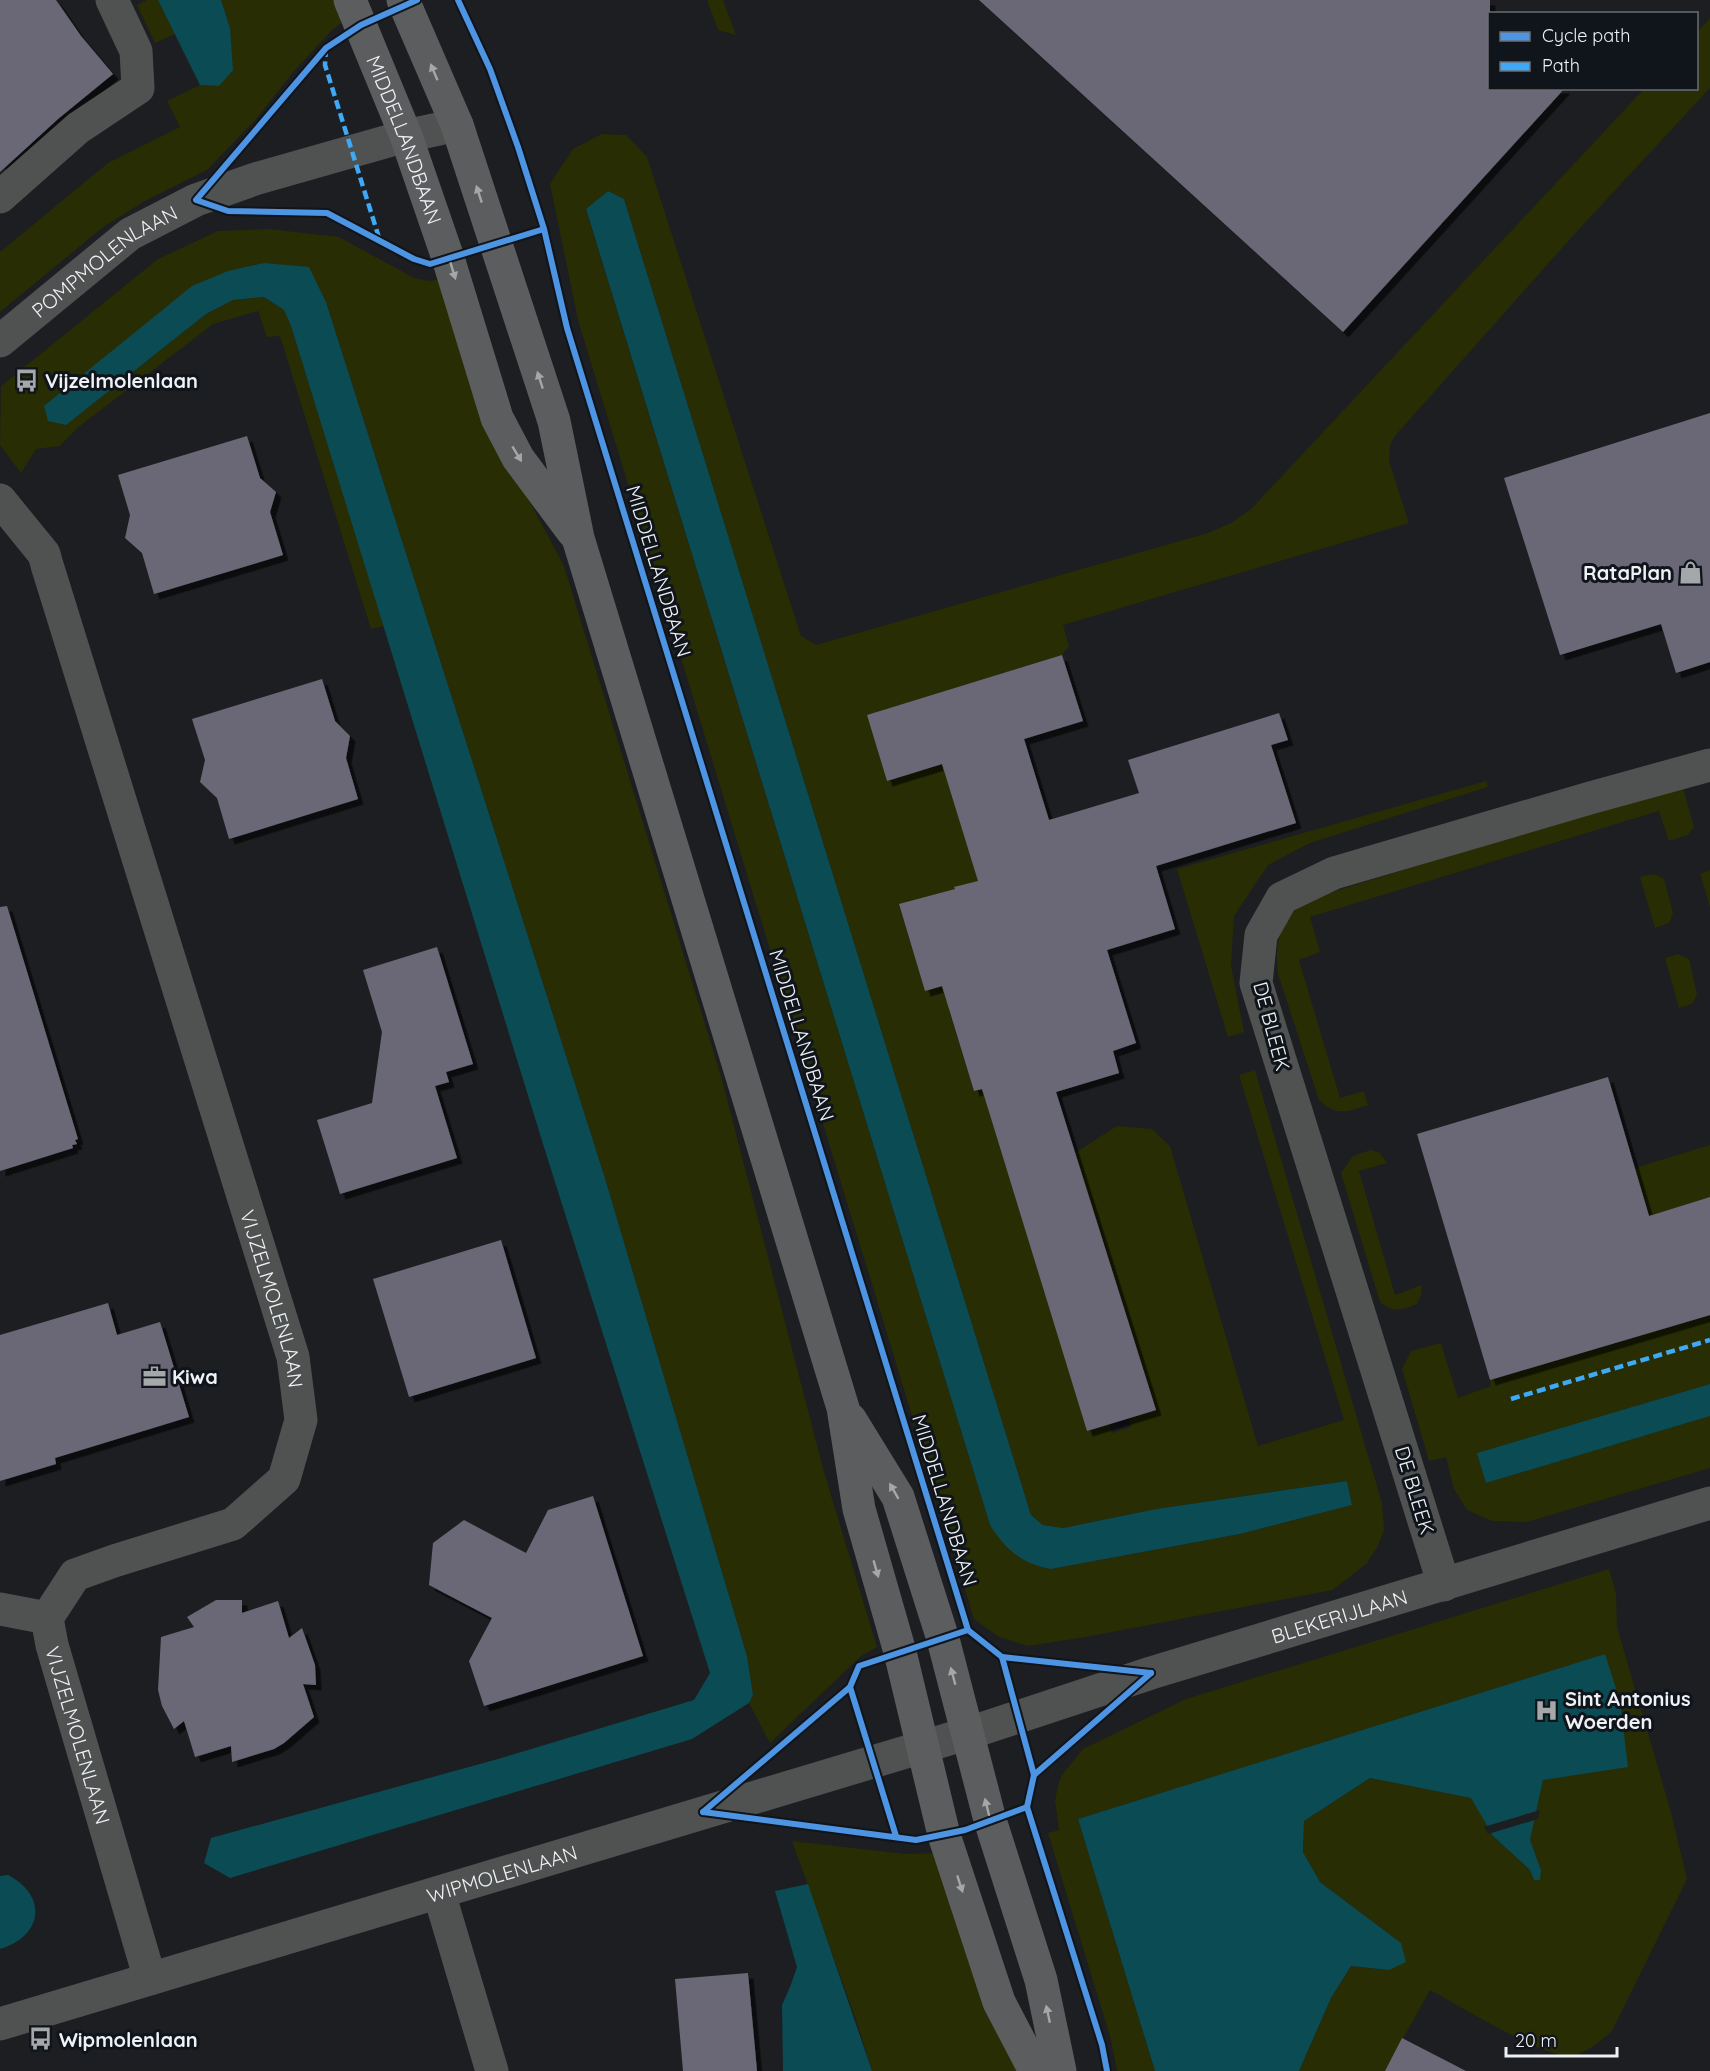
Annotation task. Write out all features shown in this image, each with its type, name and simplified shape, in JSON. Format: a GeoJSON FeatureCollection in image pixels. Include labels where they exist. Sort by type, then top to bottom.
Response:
{"type":"FeatureCollection","features":[{"type":"Feature","properties":{"kind":"main road","name":"MIDDELLANDBAAN"},"geometry":{"type":"LineString","coordinates":[[350,0],[406,136],[448,258],[497,418],[518,458],[578,538]]}},
{"type":"Feature","properties":{"kind":"main road","name":"MIDDELLANDBAAN"},"geometry":{"type":"LineString","coordinates":[[403,0],[457,125],[554,421],[578,538],[843,1408],[859,1509],[900,1652],[944,1835],[999,2002],[1035,2071]]}},
{"type":"Feature","properties":{"kind":"main road","name":"MIDDELLANDBAAN"},"geometry":{"type":"LineString","coordinates":[[843,1408],[898,1497],[943,1639],[990,1820],[1041,1980],[1060,2071]]}},
{"type":"Feature","properties":{"kind":"street"},"geometry":{"type":"LineString","coordinates":[[0,197],[78,128],[138,88],[136,51],[112,0]]}},
{"type":"Feature","properties":{"kind":"street","name":"POMPMOLENLAAN"},"geometry":{"type":"LineString","coordinates":[[0,340],[130,234],[187,205],[255,179],[406,136],[457,125]]}},
{"type":"Feature","properties":{"kind":"street","name":"VIJZELMOLENLAAN"},"geometry":{"type":"LineString","coordinates":[[0,500],[44,554],[293,1357],[301,1420],[285,1479],[233,1524],[75,1575],[47,1618],[52,1645],[150,1979]]}},
{"type":"Feature","properties":{"kind":"street","name":"DE BLEEK"},"geometry":{"type":"LineString","coordinates":[[1444,1585],[1256,983],[1261,935],[1282,898],[1334,873],[1710,765]]}},
{"type":"Feature","properties":{"kind":"street","name":"BLEKERIJLAAN"},"geometry":{"type":"LineString","coordinates":[[969,1733],[1151,1673],[1710,1503]]}},
{"type":"Feature","properties":{"kind":"street"},"geometry":{"type":"LineString","coordinates":[[0,1609],[47,1618]]}},
{"type":"Feature","properties":{"kind":"street","name":"WIPMOLENLAAN"},"geometry":{"type":"LineString","coordinates":[[0,2024],[969,1733]]}},
{"type":"Feature","properties":{"kind":"street"},"geometry":{"type":"LineString","coordinates":[[440,1893],[492,2071]]}},
{"type":"Feature","properties":{"kind":"green space"},"geometry":{"type":"Polygon","coordinates":[[[147,0],[158,0],[175,34],[155,43],[137,5],[147,0]]]}},
{"type":"Feature","properties":{"kind":"green space"},"geometry":{"type":"Polygon","coordinates":[[[221,0],[335,0],[344,21],[332,30],[294,71],[256,119],[207,170],[145,201],[103,227],[0,312],[0,252],[108,163],[180,127],[167,101],[200,85],[219,86],[230,28],[221,0]]]}},
{"type":"Feature","properties":{"kind":"green space"},"geometry":{"type":"Polygon","coordinates":[[[707,0],[723,0],[736,35],[718,30],[707,0]]]}},
{"type":"Feature","properties":{"kind":"green space"},"geometry":{"type":"Polygon","coordinates":[[[1710,18],[1710,88],[1569,240],[1394,437],[1390,446],[1389,461],[1409,523],[1063,625],[1069,646],[1062,655],[867,715],[887,781],[952,761],[998,944],[956,887],[899,905],[925,990],[951,979],[949,1011],[974,1091],[998,1084],[988,1109],[1088,1431],[1109,1424],[1112,1433],[1131,1427],[1129,1419],[1156,1410],[1075,1153],[1117,1126],[1152,1129],[1170,1146],[1258,1446],[1344,1420],[1239,1075],[1255,1070],[1382,1503],[1384,1530],[1378,1546],[1367,1563],[1333,1590],[1028,1646],[999,1637],[974,1619],[578,320],[550,184],[573,149],[602,134],[626,135],[647,157],[801,636],[816,645],[1208,533],[1231,523],[1251,509],[1643,90],[1698,90],[1698,31],[1710,18]],[[608,191],[586,210],[990,1525],[1051,1569],[1240,1534],[1352,1505],[1347,1481],[1156,1509],[1063,1528],[1043,1525],[1031,1515],[624,199],[608,191]]]}},
{"type":"Feature","properties":{"kind":"green space"},"geometry":{"type":"Polygon","coordinates":[[[269,229],[339,237],[414,278],[429,281],[443,279],[490,427],[564,566],[721,1076],[824,1472],[877,1647],[861,1656],[770,1743],[749,1703],[753,1695],[747,1656],[604,1175],[326,302],[309,268],[264,263],[66,425],[206,314],[233,300],[264,297],[284,310],[291,326],[384,626],[371,629],[280,336],[267,337],[258,311],[213,324],[76,429],[60,446],[36,449],[21,473],[0,445],[1,386],[158,259],[218,231],[269,229]]]}},
{"type":"Feature","properties":{"kind":"green space"},"geometry":{"type":"Polygon","coordinates":[[[1486,781],[1488,787],[1310,843],[1268,865],[1234,916],[1231,966],[1244,1032],[1228,1037],[1177,869],[1486,781]]]}},
{"type":"Feature","properties":{"kind":"green space"},"geometry":{"type":"Polygon","coordinates":[[[1682,784],[1694,827],[1688,835],[1669,841],[1659,811],[1310,917],[1320,952],[1299,960],[1340,1098],[1364,1091],[1368,1105],[1354,1110],[1337,1111],[1319,1100],[1278,974],[1277,962],[1278,942],[1285,924],[1306,900],[1682,784]]]}},
{"type":"Feature","properties":{"kind":"green space"},"geometry":{"type":"Polygon","coordinates":[[[1710,870],[1710,907],[1700,874],[1710,870]]]}},
{"type":"Feature","properties":{"kind":"green space"},"geometry":{"type":"Polygon","coordinates":[[[1654,874],[1664,879],[1673,913],[1669,923],[1655,928],[1640,877],[1654,874]]]}},
{"type":"Feature","properties":{"kind":"green space"},"geometry":{"type":"Polygon","coordinates":[[[1678,954],[1689,959],[1697,994],[1692,1004],[1679,1008],[1665,958],[1678,954]]]}},
{"type":"Feature","properties":{"kind":"green space"},"geometry":{"type":"Polygon","coordinates":[[[1710,1145],[1710,1197],[1649,1216],[1635,1168],[1710,1145]]]}},
{"type":"Feature","properties":{"kind":"green space"},"geometry":{"type":"Polygon","coordinates":[[[1371,1150],[1380,1153],[1387,1163],[1359,1171],[1395,1295],[1422,1285],[1417,1304],[1402,1309],[1390,1308],[1380,1302],[1341,1173],[1353,1156],[1371,1150]]]}},
{"type":"Feature","properties":{"kind":"green space"},"geometry":{"type":"Polygon","coordinates":[[[1710,1315],[1710,1384],[1478,1453],[1486,1483],[1710,1416],[1710,1468],[1527,1522],[1492,1521],[1467,1510],[1454,1489],[1446,1457],[1429,1461],[1402,1369],[1411,1351],[1441,1343],[1458,1398],[1491,1386],[1490,1380],[1710,1315]]]}},
{"type":"Feature","properties":{"kind":"green space"},"geometry":{"type":"Polygon","coordinates":[[[1609,1569],[1616,1594],[1617,1627],[1671,1812],[1687,1879],[1612,2031],[1583,2052],[1573,2056],[1561,2055],[1524,2041],[1430,1990],[1385,2071],[1299,2071],[1331,1998],[1351,1966],[1389,1970],[1401,1943],[1320,1882],[1303,1852],[1304,1821],[1370,1778],[1472,1798],[1493,1836],[1530,1870],[1534,1880],[1541,1870],[1530,1840],[1543,1780],[1606,1654],[1078,1819],[1155,2071],[1117,2071],[1111,2040],[1048,1833],[1059,1830],[1055,1801],[1062,1775],[1083,1749],[1186,1699],[1609,1569]]]}},
{"type":"Feature","properties":{"kind":"green space"},"geometry":{"type":"Polygon","coordinates":[[[792,1841],[905,1854],[940,1853],[1024,2071],[872,2071],[792,1841]]]}},
{"type":"Feature","properties":{"kind":"water"},"geometry":{"type":"Polygon","coordinates":[[[158,0],[221,0],[230,28],[233,70],[219,86],[200,85],[158,0]]]}},
{"type":"Feature","properties":{"kind":"water"},"geometry":{"type":"Polygon","coordinates":[[[608,191],[624,199],[1031,1515],[1043,1525],[1063,1528],[1156,1509],[1347,1481],[1352,1505],[1240,1534],[1051,1569],[1031,1563],[1015,1554],[990,1525],[586,209],[608,191]]]}},
{"type":"Feature","properties":{"kind":"water"},"geometry":{"type":"Polygon","coordinates":[[[264,263],[309,267],[326,302],[604,1175],[747,1656],[753,1695],[749,1703],[692,1739],[230,1878],[204,1863],[211,1838],[498,1759],[694,1700],[710,1673],[543,1144],[291,326],[284,310],[264,297],[233,300],[206,314],[66,425],[48,421],[44,406],[192,286],[228,271],[264,263]]]}},
{"type":"Feature","properties":{"kind":"water"},"geometry":{"type":"Polygon","coordinates":[[[1710,1384],[1710,1416],[1486,1483],[1477,1453],[1710,1384]]]}},
{"type":"Feature","properties":{"kind":"water"},"geometry":{"type":"Polygon","coordinates":[[[1605,1654],[1620,1701],[1628,1767],[1543,1780],[1530,1840],[1541,1870],[1540,1880],[1534,1880],[1530,1870],[1493,1836],[1471,1798],[1370,1778],[1304,1821],[1303,1852],[1320,1882],[1401,1943],[1406,1962],[1389,1970],[1351,1966],[1331,1998],[1299,2071],[1155,2071],[1078,1819],[1605,1654]]]}},
{"type":"Feature","properties":{"kind":"water"},"geometry":{"type":"Polygon","coordinates":[[[8,1875],[30,1894],[35,1915],[25,1935],[0,1949],[0,1876],[8,1875]]]}},
{"type":"Feature","properties":{"kind":"water"},"geometry":{"type":"Polygon","coordinates":[[[808,1884],[872,2071],[783,2071],[782,2005],[797,1967],[775,1891],[808,1884]]]}},
{"type":"Feature","properties":{"kind":"pier"},"geometry":{"type":"Polygon","coordinates":[[[1540,1810],[1538,1819],[1488,1834],[1484,1827],[1540,1810]]]}},
{"type":"Feature","properties":{"kind":"building"},"geometry":{"type":"Polygon","coordinates":[[[0,0],[56,0],[81,36],[113,74],[58,119],[0,172],[0,0]]]}},
{"type":"Feature","properties":{"kind":"building"},"geometry":{"type":"Polygon","coordinates":[[[979,0],[1490,0],[1488,90],[1563,90],[1343,332],[979,0]]]}},
{"type":"Feature","properties":{"kind":"building"},"geometry":{"type":"Polygon","coordinates":[[[1710,413],[1710,662],[1676,673],[1661,624],[1560,655],[1504,478],[1710,413]]]}},
{"type":"Feature","properties":{"kind":"building"},"geometry":{"type":"Polygon","coordinates":[[[247,436],[260,478],[276,492],[270,512],[283,555],[154,594],[142,553],[125,538],[130,515],[118,475],[247,436]]]}},
{"type":"Feature","properties":{"kind":"building"},"geometry":{"type":"Polygon","coordinates":[[[1062,655],[1083,721],[1024,739],[1049,820],[1139,793],[1128,760],[1279,713],[1288,740],[1271,745],[1296,823],[1156,866],[1175,929],[1107,950],[1136,1043],[1113,1051],[1119,1073],[1056,1092],[1156,1410],[1087,1431],[982,1089],[974,1091],[942,986],[925,991],[899,904],[978,881],[942,764],[887,781],[867,715],[1062,655]]]}},
{"type":"Feature","properties":{"kind":"building"},"geometry":{"type":"Polygon","coordinates":[[[322,679],[335,721],[350,736],[346,758],[358,799],[229,839],[217,798],[200,782],[205,760],[192,719],[322,679]]]}},
{"type":"Feature","properties":{"kind":"building"},"geometry":{"type":"Polygon","coordinates":[[[7,906],[78,1139],[75,1140],[77,1144],[72,1145],[73,1148],[0,1171],[0,907],[7,906]]]}},
{"type":"Feature","properties":{"kind":"building"},"geometry":{"type":"Polygon","coordinates":[[[437,947],[473,1064],[446,1072],[449,1082],[435,1086],[457,1158],[340,1194],[317,1120],[372,1103],[382,1032],[363,970],[437,947]]]}},
{"type":"Feature","properties":{"kind":"building"},"geometry":{"type":"Polygon","coordinates":[[[1608,1077],[1649,1216],[1710,1197],[1710,1315],[1490,1380],[1417,1134],[1608,1077]]]}},
{"type":"Feature","properties":{"kind":"building"},"geometry":{"type":"Polygon","coordinates":[[[501,1240],[536,1358],[409,1397],[373,1279],[501,1240]]]}},
{"type":"Feature","properties":{"kind":"building"},"geometry":{"type":"Polygon","coordinates":[[[108,1303],[117,1335],[160,1322],[189,1417],[55,1458],[56,1464],[0,1481],[0,1335],[108,1303]]]}},
{"type":"Feature","properties":{"kind":"building"},"geometry":{"type":"Polygon","coordinates":[[[593,1496],[643,1656],[484,1706],[469,1661],[492,1618],[429,1585],[433,1543],[464,1520],[526,1553],[548,1510],[593,1496]]]}},
{"type":"Feature","properties":{"kind":"building"},"geometry":{"type":"Polygon","coordinates":[[[216,1600],[242,1600],[242,1613],[278,1601],[289,1638],[302,1628],[315,1665],[316,1685],[303,1684],[314,1717],[274,1749],[232,1762],[231,1746],[195,1757],[184,1721],[174,1729],[162,1706],[158,1690],[161,1637],[194,1627],[187,1617],[216,1600]]]}},
{"type":"Feature","properties":{"kind":"building"},"geometry":{"type":"Polygon","coordinates":[[[748,1973],[757,2071],[683,2071],[675,1979],[748,1973]]]}},
{"type":"Feature","properties":{"kind":"building"},"geometry":{"type":"Polygon","coordinates":[[[1402,2038],[1466,2071],[1385,2071],[1402,2038]]]}},
{"type":"Feature","properties":{"kind":"marked path"},"geometry":{"type":"LineString","coordinates":[[326,48],[325,65],[380,241]]}},
{"type":"Feature","properties":{"kind":"marked path"},"geometry":{"type":"LineString","coordinates":[[1511,1399],[1710,1340]]}},
{"type":"Feature","properties":{"kind":"cycle path"},"geometry":{"type":"LineString","coordinates":[[417,0],[361,25],[326,48],[196,200],[228,211],[327,213],[414,259],[430,264],[544,229]]}},
{"type":"Feature","properties":{"kind":"cycle path"},"geometry":{"type":"LineString","coordinates":[[458,0],[490,69],[544,229],[567,328],[968,1630],[1002,1657],[1034,1775],[1027,1807],[1102,2045],[1107,2071]]}},
{"type":"Feature","properties":{"kind":"cycle path"},"geometry":{"type":"LineString","coordinates":[[703,1812],[850,1687],[859,1666],[968,1630]]}},
{"type":"Feature","properties":{"kind":"cycle path"},"geometry":{"type":"LineString","coordinates":[[1002,1657],[1151,1673]]}},
{"type":"Feature","properties":{"kind":"cycle path"},"geometry":{"type":"LineString","coordinates":[[1034,1775],[1151,1673]]}},
{"type":"Feature","properties":{"kind":"cycle path"},"geometry":{"type":"LineString","coordinates":[[850,1687],[896,1836]]}},
{"type":"Feature","properties":{"kind":"cycle path"},"geometry":{"type":"LineString","coordinates":[[703,1812],[916,1840],[965,1830],[1027,1807]]}},
{"type":"Feature","properties":{"kind":"place","name":"Vijzelmolenlaan"},"geometry":{"type":"Point","coordinates":[27,380]}},
{"type":"Feature","properties":{"kind":"place","name":"RataPlan"},"geometry":{"type":"Point","coordinates":[1690,572]}},
{"type":"Feature","properties":{"kind":"place","name":"Kiwa"},"geometry":{"type":"Point","coordinates":[154,1376]}},
{"type":"Feature","properties":{"kind":"place","name":"Sint Antonius Woerden"},"geometry":{"type":"Point","coordinates":[1547,1710]}},
{"type":"Feature","properties":{"kind":"place","name":"Wipmolenlaan"},"geometry":{"type":"Point","coordinates":[41,2039]}}]}
